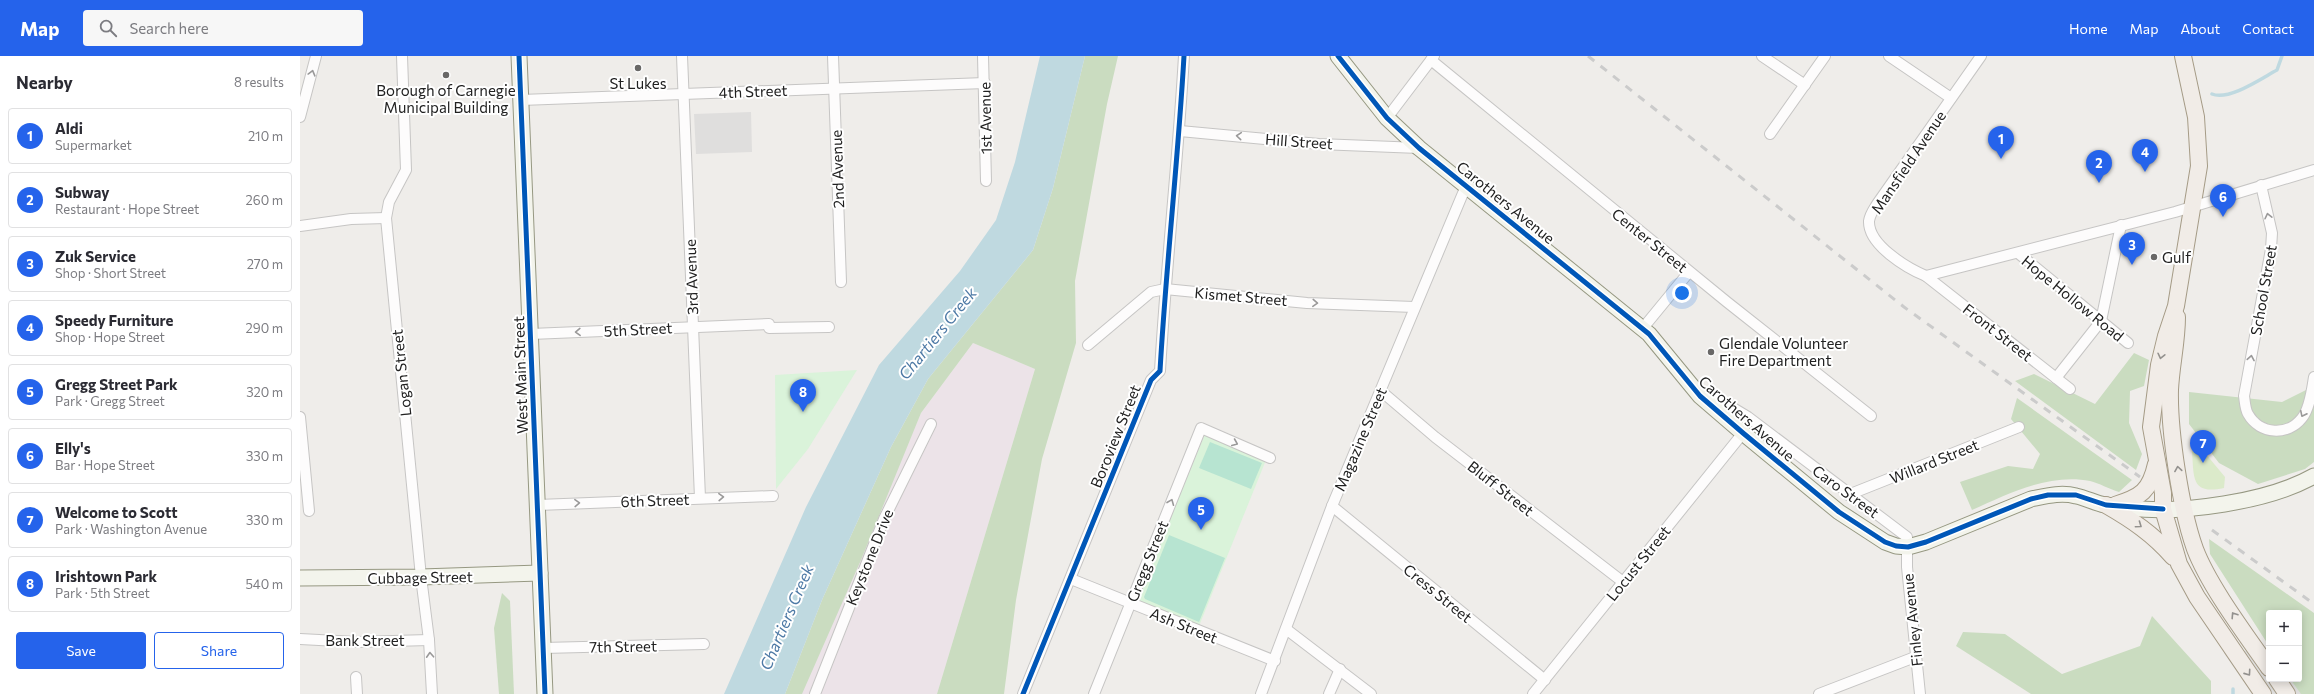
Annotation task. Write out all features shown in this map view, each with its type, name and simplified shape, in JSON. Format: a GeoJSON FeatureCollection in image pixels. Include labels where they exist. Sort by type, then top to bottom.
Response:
{"type":"FeatureCollection","features":[{"type":"Feature","properties":{"kind":"main road"},"geometry":{"type":"LineString","coordinates":[[2183,56],[2198,133],[2199,166],[2194,205],[2176,306],[2166,336],[2153,406],[2151,427],[2163,493],[2163,509],[2179,564],[2191,587],[2263,694]]}},
{"type":"Feature","properties":{"kind":"main road"},"geometry":{"type":"LineString","coordinates":[[2176,306],[2177,339],[2170,390],[2170,413],[2185,508],[2192,540],[2203,566],[2266,664]]}},
{"type":"Feature","properties":{"kind":"main road"},"geometry":{"type":"LineString","coordinates":[[2110,505],[2133,499],[2146,490],[2153,477],[2157,459]]}},
{"type":"Feature","properties":{"kind":"main road"},"geometry":{"type":"LineString","coordinates":[[2110,505],[2148,531],[2179,564]]}},
{"type":"Feature","properties":{"kind":"main road"},"geometry":{"type":"LineString","coordinates":[[2279,682],[2287,694]]}},
{"type":"Feature","properties":{"kind":"street"},"geometry":{"type":"LineString","coordinates":[[300,118],[316,56]]}},
{"type":"Feature","properties":{"kind":"street","name":"Logan Street"},"geometry":{"type":"LineString","coordinates":[[402,56],[406,170],[390,202],[386,218],[421,577],[429,640],[432,694]]}},
{"type":"Feature","properties":{"kind":"street","name":"West Main Street"},"geometry":{"type":"LineString","coordinates":[[519,56],[538,505],[544,694]]}},
{"type":"Feature","properties":{"kind":"street","name":"3rd Avenue"},"geometry":{"type":"LineString","coordinates":[[682,56],[700,498]]}},
{"type":"Feature","properties":{"kind":"street","name":"2nd Avenue"},"geometry":{"type":"LineString","coordinates":[[833,56],[841,282]]}},
{"type":"Feature","properties":{"kind":"street","name":"1st Avenue"},"geometry":{"type":"LineString","coordinates":[[984,56],[986,181]]}},
{"type":"Feature","properties":{"kind":"street","name":"Boroview Street"},"geometry":{"type":"LineString","coordinates":[[1023,694],[1151,380],[1160,371],[1165,289],[1174,210],[1184,56]]}},
{"type":"Feature","properties":{"kind":"street","name":"Carothers Avenue"},"geometry":{"type":"LineString","coordinates":[[1338,56],[1386,118],[1419,148],[1643,328],[1695,389],[1743,433],[1840,512],[1885,542],[1896,546],[1908,547],[1926,542],[2031,500],[2048,495],[2076,495],[2110,505],[2130,508],[2163,509]]}},
{"type":"Feature","properties":{"kind":"street"},"geometry":{"type":"LineString","coordinates":[[1762,56],[1805,85]]}},
{"type":"Feature","properties":{"kind":"street"},"geometry":{"type":"LineString","coordinates":[[1770,134],[1825,56]]}},
{"type":"Feature","properties":{"kind":"street"},"geometry":{"type":"LineString","coordinates":[[1889,56],[1951,98]]}},
{"type":"Feature","properties":{"kind":"street","name":"Mansfield Avenue"},"geometry":{"type":"LineString","coordinates":[[1926,276],[1908,268],[1890,254],[1875,237],[1869,222],[1871,214],[1981,56]]}},
{"type":"Feature","properties":{"kind":"street"},"geometry":{"type":"LineString","coordinates":[[1386,118],[1432,58]]}},
{"type":"Feature","properties":{"kind":"street","name":"Center Street"},"geometry":{"type":"LineString","coordinates":[[1432,58],[1689,272],[1870,416]]}},
{"type":"Feature","properties":{"kind":"street","name":"4th Street"},"geometry":{"type":"LineString","coordinates":[[521,100],[985,83]]}},
{"type":"Feature","properties":{"kind":"street","name":"Hill Street"},"geometry":{"type":"LineString","coordinates":[[1180,131],[1319,144],[1419,148]]}},
{"type":"Feature","properties":{"kind":"street"},"geometry":{"type":"LineString","coordinates":[[1926,276],[2175,212],[2194,205],[2314,170]]}},
{"type":"Feature","properties":{"kind":"street","name":"School Street"},"geometry":{"type":"LineString","coordinates":[[2261,185],[2272,233],[2271,250],[2244,396],[2247,413],[2256,424],[2268,430],[2281,432],[2294,426],[2303,417],[2314,377]]}},
{"type":"Feature","properties":{"kind":"street","name":"Magazine Street"},"geometry":{"type":"LineString","coordinates":[[1261,694],[1275,661],[1332,506],[1381,391],[1414,307],[1466,186]]}},
{"type":"Feature","properties":{"kind":"street"},"geometry":{"type":"LineString","coordinates":[[300,226],[351,219],[386,218]]}},
{"type":"Feature","properties":{"kind":"street"},"geometry":{"type":"LineString","coordinates":[[2056,378],[2101,321],[2121,225]]}},
{"type":"Feature","properties":{"kind":"street","name":"Hope Hollow Road"},"geometry":{"type":"LineString","coordinates":[[2018,253],[2128,343]]}},
{"type":"Feature","properties":{"kind":"street"},"geometry":{"type":"LineString","coordinates":[[1643,328],[1689,272]]}},
{"type":"Feature","properties":{"kind":"street","name":"Front Street"},"geometry":{"type":"LineString","coordinates":[[1926,276],[2070,389]]}},
{"type":"Feature","properties":{"kind":"street","name":"Kismet Street"},"geometry":{"type":"LineString","coordinates":[[1088,345],[1151,292],[1165,289],[1307,303],[1414,307]]}},
{"type":"Feature","properties":{"kind":"street","name":"5th Street"},"geometry":{"type":"LineString","coordinates":[[531,334],[693,326],[829,327]]}},
{"type":"Feature","properties":{"kind":"street","name":"Caro Street"},"geometry":{"type":"LineString","coordinates":[[1695,389],[1728,404],[1748,417],[1848,495],[1903,532],[1907,537],[1908,547]]}},
{"type":"Feature","properties":{"kind":"street","name":"Bluff Street"},"geometry":{"type":"LineString","coordinates":[[1381,391],[1435,437],[1623,582]]}},
{"type":"Feature","properties":{"kind":"street"},"geometry":{"type":"LineString","coordinates":[[300,417],[309,511]]}},
{"type":"Feature","properties":{"kind":"street","name":"Keystone Drive"},"geometry":{"type":"LineString","coordinates":[[814,694],[884,519],[931,424]]}},
{"type":"Feature","properties":{"kind":"street","name":"Willard Street"},"geometry":{"type":"LineString","coordinates":[[1848,495],[2019,426]]}},
{"type":"Feature","properties":{"kind":"street","name":"Gregg Street"},"geometry":{"type":"LineString","coordinates":[[1094,694],[1201,428],[1270,458]]}},
{"type":"Feature","properties":{"kind":"street","name":"Locust Street"},"geometry":{"type":"LineString","coordinates":[[1533,694],[1743,433]]}},
{"type":"Feature","properties":{"kind":"street"},"geometry":{"type":"LineString","coordinates":[[2163,509],[2185,508],[2253,498],[2292,487],[2314,476]]}},
{"type":"Feature","properties":{"kind":"street","name":"6th Street"},"geometry":{"type":"LineString","coordinates":[[538,505],[773,496]]}},
{"type":"Feature","properties":{"kind":"street","name":"Cress Street"},"geometry":{"type":"LineString","coordinates":[[1332,506],[1545,680]]}},
{"type":"Feature","properties":{"kind":"street","name":"Finley Avenue"},"geometry":{"type":"LineString","coordinates":[[1908,547],[1907,567],[1915,657],[1920,694]]}},
{"type":"Feature","properties":{"kind":"street","name":"Cubbage Street"},"geometry":{"type":"LineString","coordinates":[[300,578],[421,577],[540,573]]}},
{"type":"Feature","properties":{"kind":"street","name":"Ash Street"},"geometry":{"type":"LineString","coordinates":[[1071,578],[1275,661]]}},
{"type":"Feature","properties":{"kind":"street"},"geometry":{"type":"LineString","coordinates":[[1286,629],[1371,694]]}},
{"type":"Feature","properties":{"kind":"street","name":"Bank Street"},"geometry":{"type":"LineString","coordinates":[[300,639],[357,642],[429,640]]}},
{"type":"Feature","properties":{"kind":"street","name":"7th Street"},"geometry":{"type":"LineString","coordinates":[[543,648],[704,644]]}},
{"type":"Feature","properties":{"kind":"street"},"geometry":{"type":"LineString","coordinates":[[1819,694],[1915,657]]}},
{"type":"Feature","properties":{"kind":"street"},"geometry":{"type":"LineString","coordinates":[[1329,694],[1340,669]]}},
{"type":"Feature","properties":{"kind":"street"},"geometry":{"type":"LineString","coordinates":[[356,677],[357,694]]}},
{"type":"Feature","properties":{"kind":"shaded area"},"geometry":{"type":"Polygon","coordinates":[[[751,112],[752,152],[696,154],[694,114],[751,112]]]}},
{"type":"Feature","properties":{"kind":"shaded area"},"geometry":{"type":"Polygon","coordinates":[[[973,343],[1035,369],[937,694],[801,694],[921,413],[973,343]]]}},
{"type":"Feature","properties":{"kind":"green space"},"geometry":{"type":"Polygon","coordinates":[[[1085,56],[1118,56],[1107,104],[1075,281],[1076,343],[1042,459],[1016,600],[1004,694],[937,694],[1035,369],[973,343],[921,413],[861,560],[802,694],[785,694],[822,600],[891,447],[928,379],[1033,250],[1053,188],[1085,56]]]}},
{"type":"Feature","properties":{"kind":"green space"},"geometry":{"type":"Polygon","coordinates":[[[2134,353],[2149,360],[2144,386],[2130,391],[2129,423],[2142,454],[2136,470],[2015,381],[2034,374],[2095,404],[2134,353]]]}},
{"type":"Feature","properties":{"kind":"green space"},"geometry":{"type":"Polygon","coordinates":[[[857,370],[808,449],[776,489],[775,375],[857,370]]]}},
{"type":"Feature","properties":{"kind":"green space"},"geometry":{"type":"Polygon","coordinates":[[[2314,386],[2314,462],[2305,469],[2258,484],[2219,463],[2189,424],[2189,392],[2282,402],[2314,386]]]}},
{"type":"Feature","properties":{"kind":"green space"},"geometry":{"type":"Polygon","coordinates":[[[2017,398],[2132,480],[2119,492],[2097,483],[2075,479],[2044,482],[2029,486],[1972,510],[1960,482],[2008,466],[2033,469],[2040,454],[2011,419],[2017,398]]]}},
{"type":"Feature","properties":{"kind":"green space"},"geometry":{"type":"Polygon","coordinates":[[[1205,434],[1266,460],[1199,626],[1136,601],[1205,434]]]}},
{"type":"Feature","properties":{"kind":"green space"},"geometry":{"type":"Polygon","coordinates":[[[1210,442],[1262,463],[1251,489],[1199,468],[1210,442]]]}},
{"type":"Feature","properties":{"kind":"green space"},"geometry":{"type":"Polygon","coordinates":[[[2192,451],[2205,453],[2225,477],[2224,488],[2213,490],[2205,489],[2196,482],[2193,469],[2192,451]]]}},
{"type":"Feature","properties":{"kind":"green space"},"geometry":{"type":"Polygon","coordinates":[[[1169,535],[1225,558],[1199,622],[1145,599],[1144,597],[1169,535]]]}},
{"type":"Feature","properties":{"kind":"green space"},"geometry":{"type":"Polygon","coordinates":[[[2209,539],[2314,613],[2314,694],[2300,694],[2292,682],[2302,682],[2302,610],[2266,610],[2266,641],[2210,554],[2209,539]]]}},
{"type":"Feature","properties":{"kind":"green space"},"geometry":{"type":"Polygon","coordinates":[[[502,593],[510,601],[514,694],[499,694],[494,628],[502,593]]]}},
{"type":"Feature","properties":{"kind":"green space"},"geometry":{"type":"Polygon","coordinates":[[[2152,616],[2211,681],[2211,694],[2031,694],[1956,646],[1963,632],[2005,634],[2062,674],[2140,646],[2152,616]]]}},
{"type":"Feature","properties":{"kind":"water","name":"Chartiers Creek"},"geometry":{"type":"Polygon","coordinates":[[[1040,56],[1085,56],[1053,188],[1033,250],[928,379],[891,447],[822,600],[785,694],[724,694],[806,507],[879,365],[960,271],[996,220],[1015,162],[1040,56]]]}},
{"type":"Feature","properties":{"kind":"pier"},"geometry":{"type":"Polygon","coordinates":[[[2266,648],[2266,682],[2292,682],[2301,694],[2252,694],[2224,653],[2266,648]]]}},
{"type":"Feature","properties":{"kind":"waterway"},"geometry":{"type":"LineString","coordinates":[[2212,94],[2227,94],[2245,88],[2277,70],[2282,56]]}},
{"type":"Feature","properties":{"kind":"waterway"},"geometry":{"type":"LineString","coordinates":[[2233,689],[2233,694]]}},
{"type":"Feature","properties":{"kind":"railway"},"geometry":{"type":"LineString","coordinates":[[1588,56],[1904,307],[2140,477]]}},
{"type":"Feature","properties":{"kind":"railway"},"geometry":{"type":"LineString","coordinates":[[2212,530],[2314,604]]}},
{"type":"Feature","properties":{"kind":"cycle path"},"geometry":{"type":"LineString","coordinates":[[519,56],[545,694]]}},
{"type":"Feature","properties":{"kind":"cycle path"},"geometry":{"type":"LineString","coordinates":[[1023,694],[1151,380],[1160,371],[1184,56]]}},
{"type":"Feature","properties":{"kind":"cycle path"},"geometry":{"type":"LineString","coordinates":[[1338,56],[1387,118],[1419,148],[1649,334],[1700,396],[1743,433],[1839,512],[1885,542],[1896,546],[1908,547],[1926,542],[2031,499],[2048,495],[2076,495],[2106,505],[2163,509]]}},
{"type":"Feature","properties":{"kind":"place","name":"St Lukes"},"geometry":{"type":"Point","coordinates":[638,68]}},
{"type":"Feature","properties":{"kind":"place","name":"Borough of Carnegie Municipal Building"},"geometry":{"type":"Point","coordinates":[446,75]}},
{"type":"Feature","properties":{"kind":"place","name":"Aldi"},"geometry":{"type":"Point","coordinates":[2001,159]}},
{"type":"Feature","properties":{"kind":"place","name":"Speedy Furniture"},"geometry":{"type":"Point","coordinates":[2145,172]}},
{"type":"Feature","properties":{"kind":"place","name":"Subway"},"geometry":{"type":"Point","coordinates":[2099,183]}},
{"type":"Feature","properties":{"kind":"place","name":"Elly's"},"geometry":{"type":"Point","coordinates":[2223,217]}},
{"type":"Feature","properties":{"kind":"place","name":"Gulf"},"geometry":{"type":"Point","coordinates":[2154,257]}},
{"type":"Feature","properties":{"kind":"place","name":"Zuk Service"},"geometry":{"type":"Point","coordinates":[2132,265]}},
{"type":"Feature","properties":{"kind":"place","name":"Glendale Volunteer Fire Department"},"geometry":{"type":"Point","coordinates":[1711,352]}},
{"type":"Feature","properties":{"kind":"place","name":"Irishtown Park"},"geometry":{"type":"Point","coordinates":[803,412]}},
{"type":"Feature","properties":{"kind":"place","name":"Welcome to Scott"},"geometry":{"type":"Point","coordinates":[2203,463]}},
{"type":"Feature","properties":{"kind":"place","name":"Gregg Street Park"},"geometry":{"type":"Point","coordinates":[1201,530]}}]}
